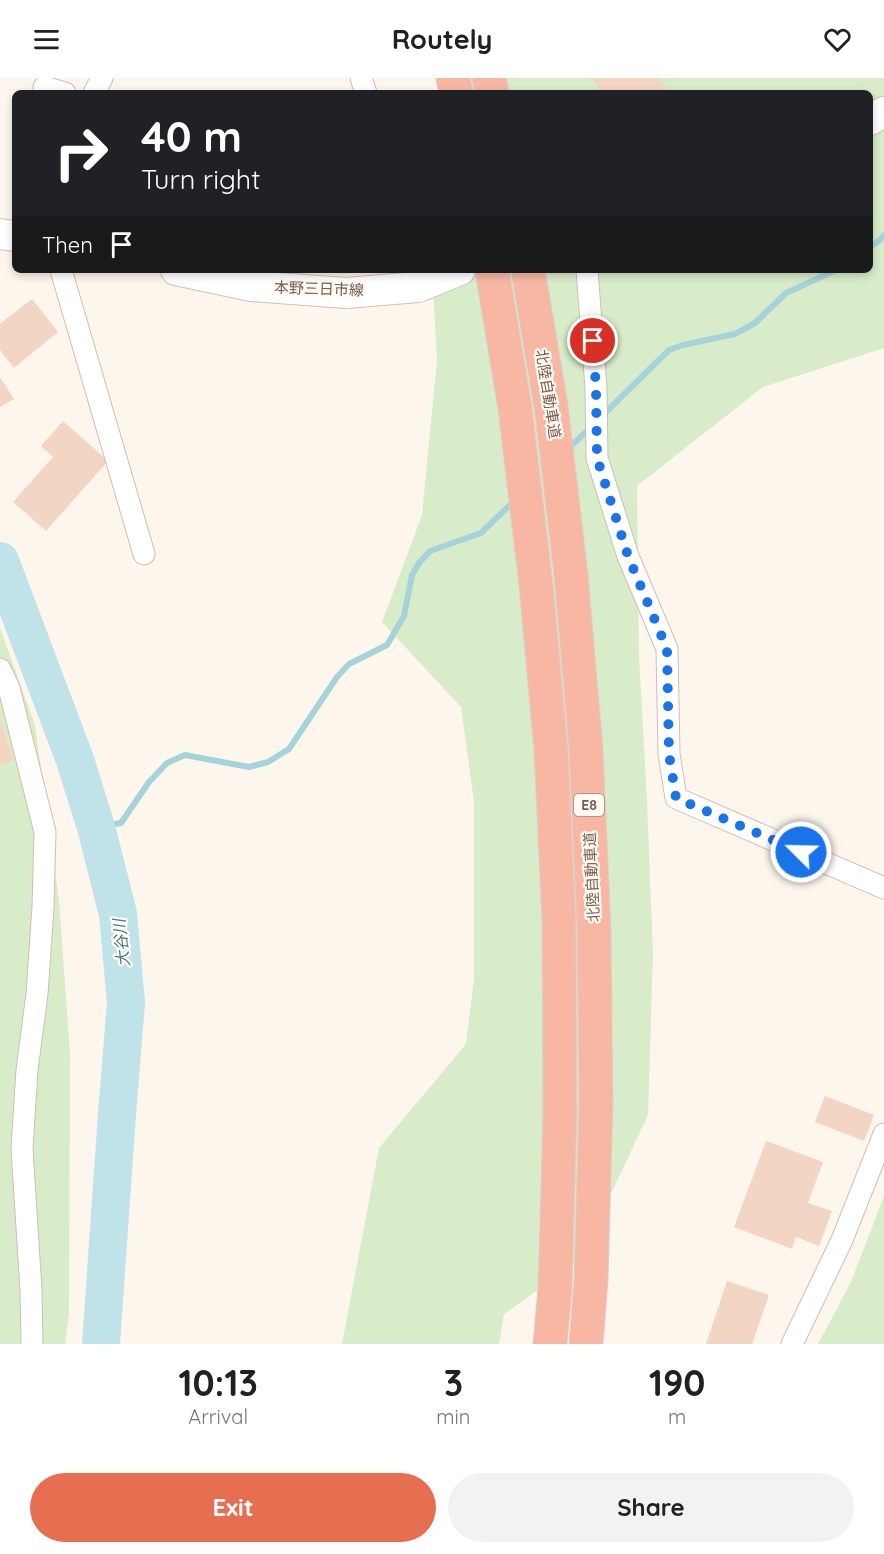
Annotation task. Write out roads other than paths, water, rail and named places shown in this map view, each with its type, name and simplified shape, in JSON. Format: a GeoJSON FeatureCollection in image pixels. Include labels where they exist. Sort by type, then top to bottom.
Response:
{"type":"FeatureCollection","features":[{"type":"Feature","properties":{"kind":"highway","name":"E8"},"geometry":{"type":"LineString","coordinates":[[492,273],[516,420],[536,585],[551,750],[560,922],[560,1112],[555,1289],[550,1344]]}},
{"type":"Feature","properties":{"kind":"highway","name":"北陸自動車道"},"geometry":{"type":"LineString","coordinates":[[529,273],[551,406],[571,575],[586,748],[594,930],[596,1102],[591,1280],[586,1344]]}},
{"type":"Feature","properties":{"kind":"main road","name":"本野三日市線"},"geometry":{"type":"LineString","coordinates":[[190,273],[251,286],[346,293],[445,273]]}},
{"type":"Feature","properties":{"kind":"street"},"geometry":{"type":"LineString","coordinates":[[62,273],[144,554]]}},
{"type":"Feature","properties":{"kind":"street"},"geometry":{"type":"LineString","coordinates":[[587,273],[596,388],[597,458],[628,556],[667,649],[669,754],[676,798],[884,888]]}},
{"type":"Feature","properties":{"kind":"street"},"geometry":{"type":"LineString","coordinates":[[0,669],[9,688],[45,832],[37,994],[27,1070],[22,1149],[32,1344]]}},
{"type":"Feature","properties":{"kind":"street"},"geometry":{"type":"LineString","coordinates":[[792,1344],[842,1240],[884,1134]]}},
{"type":"Feature","properties":{"kind":"waterway"},"geometry":{"type":"LineString","coordinates":[[873,245],[884,235]]}},
{"type":"Feature","properties":{"kind":"waterway"},"geometry":{"type":"LineString","coordinates":[[601,417],[669,350],[735,334],[755,323],[786,293],[829,273]]}},
{"type":"Feature","properties":{"kind":"waterway"},"geometry":{"type":"LineString","coordinates":[[567,450],[592,426]]}},
{"type":"Feature","properties":{"kind":"waterway"},"geometry":{"type":"LineString","coordinates":[[96,827],[121,823],[149,782],[167,763],[185,755],[249,767],[268,762],[289,749],[337,677],[349,664],[387,645],[404,616],[412,575],[419,563],[430,551],[481,533],[514,501]]}},
{"type":"Feature","properties":{"kind":"waterway","name":"大谷川"},"geometry":{"type":"LineString","coordinates":[[0,561],[75,760],[96,827],[118,914],[126,1003],[101,1344]]}}]}
